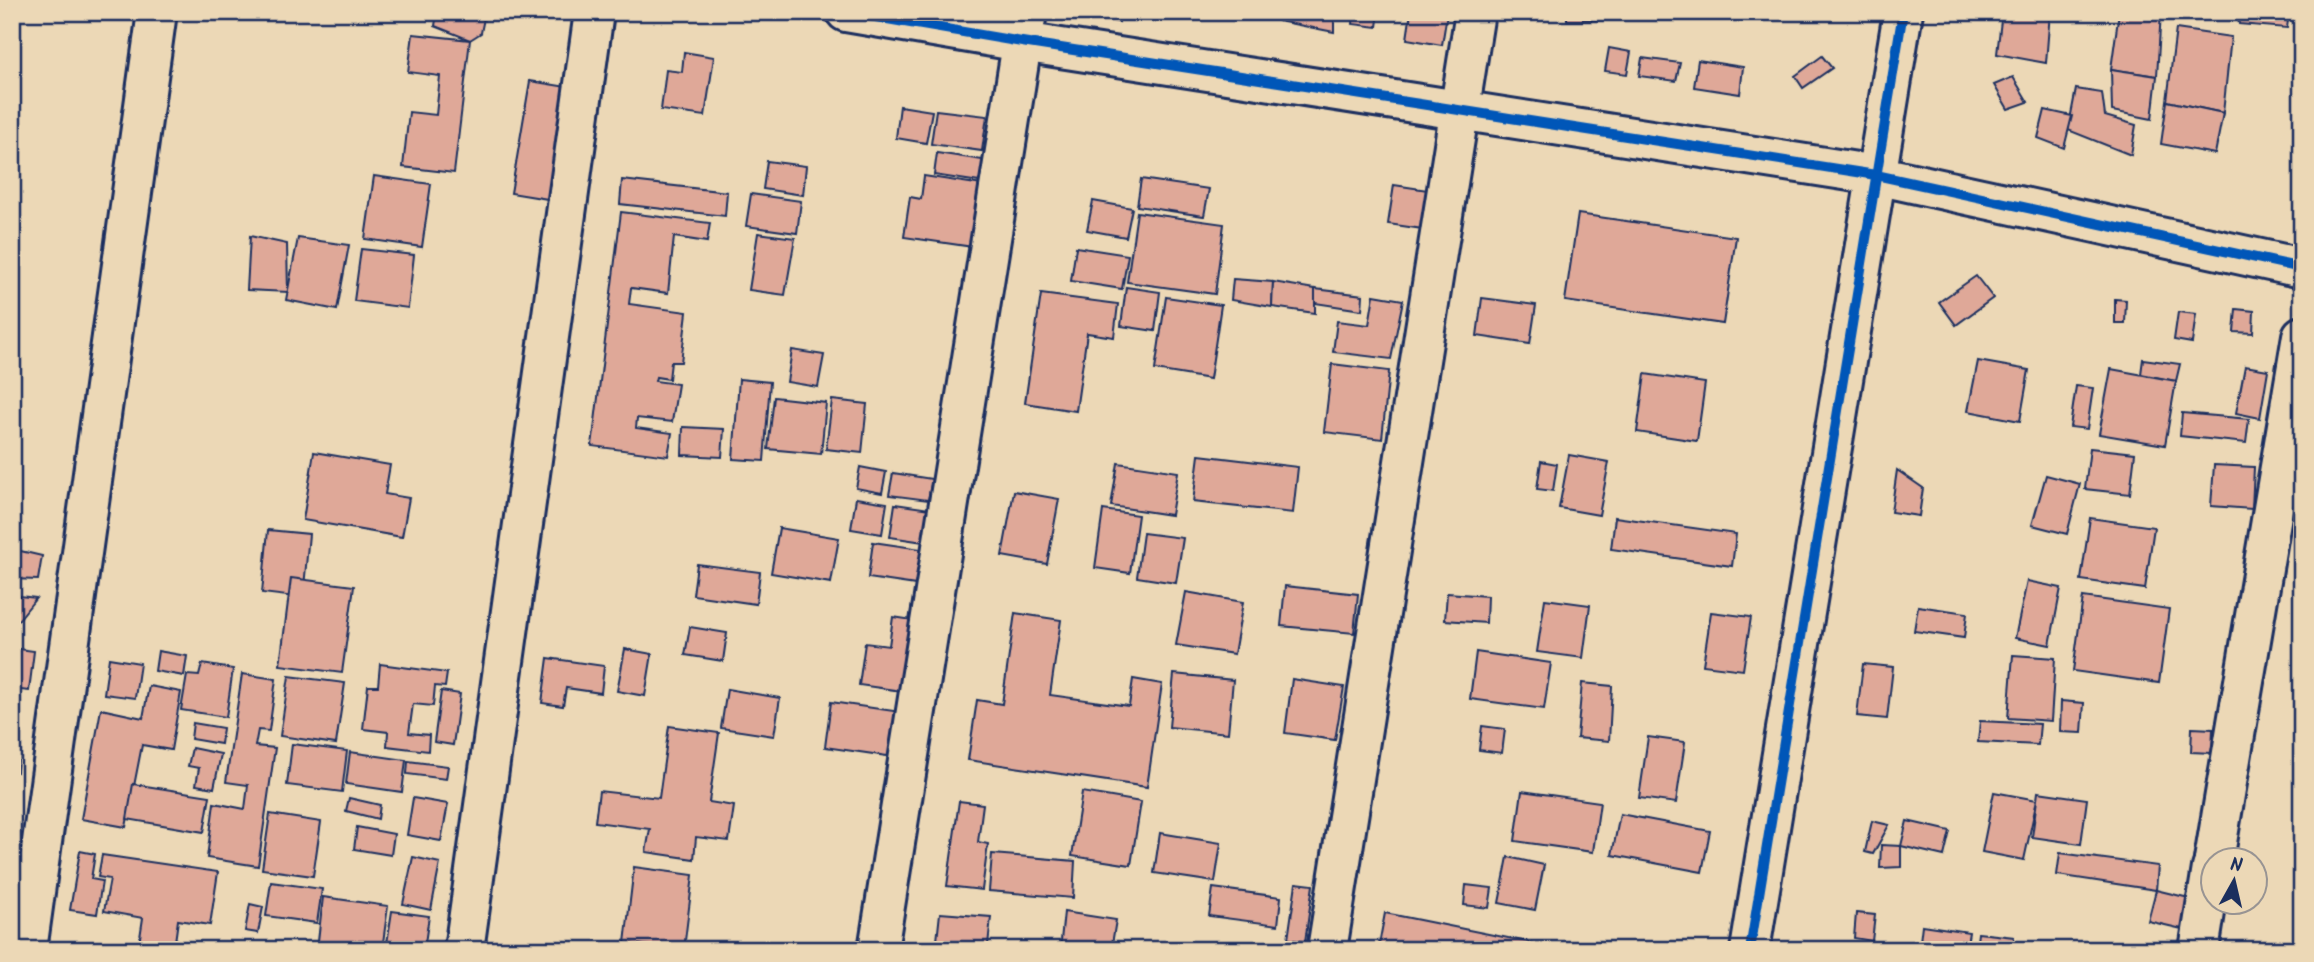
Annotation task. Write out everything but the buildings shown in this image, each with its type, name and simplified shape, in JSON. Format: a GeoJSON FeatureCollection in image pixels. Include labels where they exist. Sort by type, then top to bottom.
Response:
{"type":"FeatureCollection","features":[{"type":"Feature","properties":{"kind":"street"},"geometry":{"type":"LineString","coordinates":[[27,950],[157,12]]}},
{"type":"Feature","properties":{"kind":"street"},"geometry":{"type":"LineString","coordinates":[[464,950],[594,12]]}},
{"type":"Feature","properties":{"kind":"street"},"geometry":{"type":"LineString","coordinates":[[846,12],[1024,27],[1460,110],[1876,175],[2302,268]]}},
{"type":"Feature","properties":{"kind":"street"},"geometry":{"type":"LineString","coordinates":[[1327,950],[1475,12]]}},
{"type":"Feature","properties":{"kind":"street"},"geometry":{"type":"LineString","coordinates":[[1750,950],[1903,12]]}},
{"type":"Feature","properties":{"kind":"street"},"geometry":{"type":"LineString","coordinates":[[878,950],[1024,27]]}},
{"type":"Feature","properties":{"kind":"street"},"geometry":{"type":"LineString","coordinates":[[2216,846],[2302,336]]}},
{"type":"Feature","properties":{"kind":"street"},"geometry":{"type":"LineString","coordinates":[[2199,950],[2205,916]]}},
{"type":"Feature","properties":{"kind":"cycle path"},"geometry":{"type":"LineString","coordinates":[[846,12],[1022,42],[1876,175],[2302,268]]}},
{"type":"Feature","properties":{"kind":"cycle path"},"geometry":{"type":"LineString","coordinates":[[1750,950],[1903,12]]}}]}
